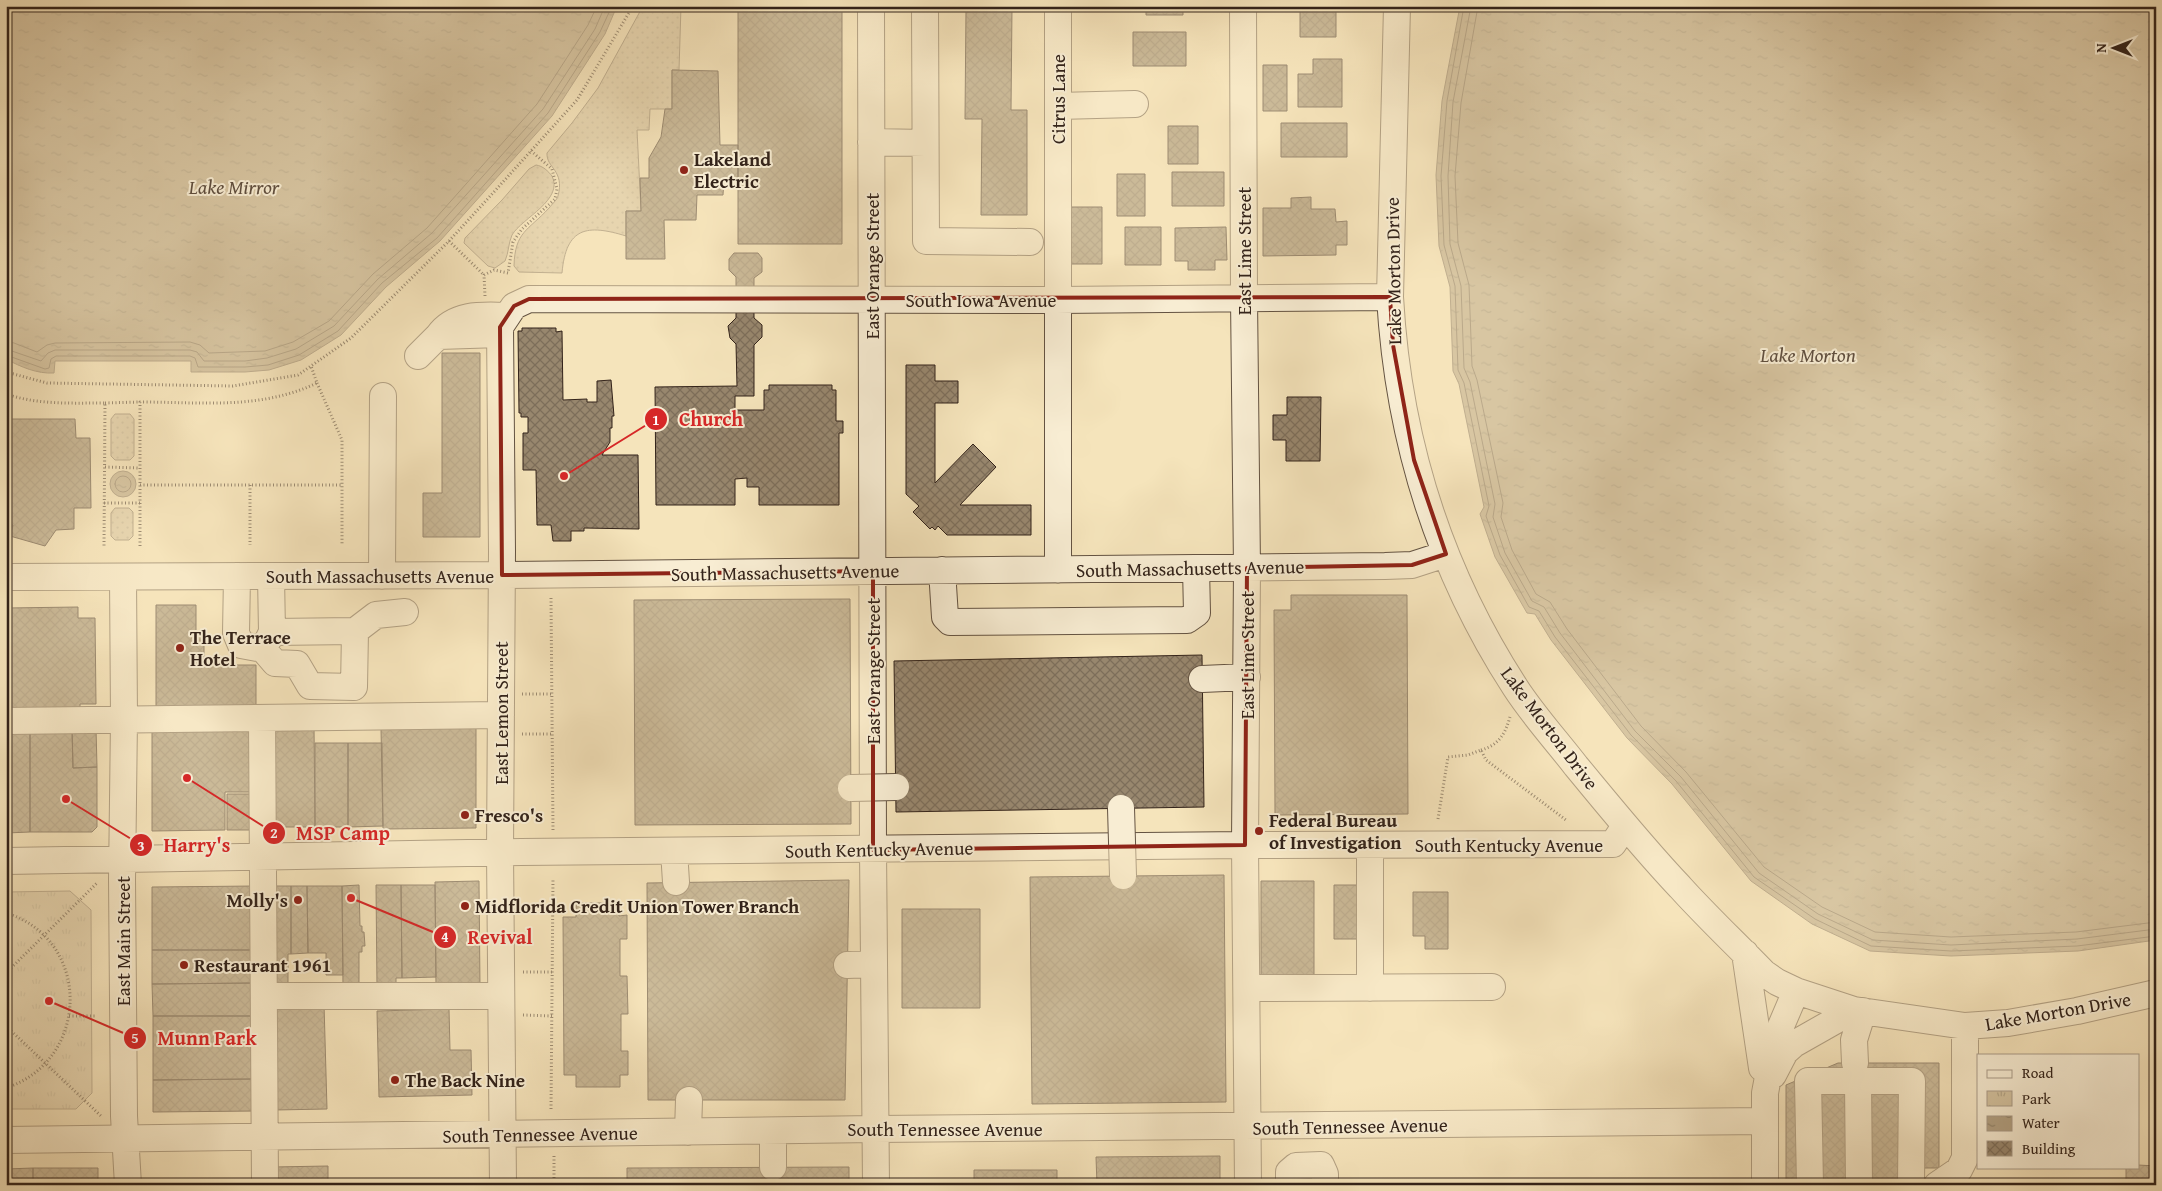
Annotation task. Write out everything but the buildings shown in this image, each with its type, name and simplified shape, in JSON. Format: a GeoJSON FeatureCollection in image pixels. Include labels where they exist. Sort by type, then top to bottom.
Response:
{"type":"FeatureCollection","features":[{"type":"Feature","properties":{"kind":"street","name":"East Orange Street"},"geometry":{"type":"LineString","coordinates":[[871,6],[873,571],[879,786],[873,850],[876,1185]]}},
{"type":"Feature","properties":{"kind":"street"},"geometry":{"type":"LineString","coordinates":[[925,6],[926,241],[1030,242]]}},
{"type":"Feature","properties":{"kind":"street","name":"Citrus Lane"},"geometry":{"type":"LineString","coordinates":[[1058,6],[1058,570]]}},
{"type":"Feature","properties":{"kind":"street","name":"East Lime Street"},"geometry":{"type":"LineString","coordinates":[[1243,6],[1247,568],[1245,845],[1248,1185]]}},
{"type":"Feature","properties":{"kind":"street","name":"Lake Morton Drive"},"geometry":{"type":"LineString","coordinates":[[1397,6],[1390,297],[1393,345],[1401,401],[1414,460],[1433,524],[1476,618],[1515,688],[1625,826],[1681,888],[1764,973],[1796,991],[1858,1010],[1965,1026],[2008,1023],[2077,1011],[2156,993]]}},
{"type":"Feature","properties":{"kind":"street"},"geometry":{"type":"LineString","coordinates":[[1058,106],[1136,104]]}},
{"type":"Feature","properties":{"kind":"street"},"geometry":{"type":"LineString","coordinates":[[871,142],[925,142]]}},
{"type":"Feature","properties":{"kind":"street","name":"South Iowa Avenue"},"geometry":{"type":"LineString","coordinates":[[418,356],[438,336],[507,318],[529,299],[1058,300],[1390,297]]}},
{"type":"Feature","properties":{"kind":"street","name":"East Lemon Street"},"geometry":{"type":"LineString","coordinates":[[502,1185],[500,852],[502,575],[507,318]]}},
{"type":"Feature","properties":{"kind":"street"},"geometry":{"type":"LineString","coordinates":[[382,576],[383,396]]}},
{"type":"Feature","properties":{"kind":"street","name":"South Massachusetts Avenue"},"geometry":{"type":"LineString","coordinates":[[6,577],[382,576],[1247,568],[1412,565],[1446,554]]}},
{"type":"Feature","properties":{"kind":"street"},"geometry":{"type":"LineString","coordinates":[[942,570],[945,617],[950,622],[1187,620],[1197,613],[1196,568]]}},
{"type":"Feature","properties":{"kind":"street"},"geometry":{"type":"LineString","coordinates":[[237,576],[236,633],[241,644],[355,631],[376,615],[405,612]]}},
{"type":"Feature","properties":{"kind":"street"},"geometry":{"type":"LineString","coordinates":[[271,576],[268,641],[275,663],[297,664],[310,686],[354,687],[355,631]]}},
{"type":"Feature","properties":{"kind":"street","name":"East Main Street"},"geometry":{"type":"LineString","coordinates":[[123,577],[124,719],[122,858],[128,1185]]}},
{"type":"Feature","properties":{"kind":"street"},"geometry":{"type":"LineString","coordinates":[[1202,679],[1247,677]]}},
{"type":"Feature","properties":{"kind":"street"},"geometry":{"type":"LineString","coordinates":[[6,720],[502,716]]}},
{"type":"Feature","properties":{"kind":"street"},"geometry":{"type":"LineString","coordinates":[[262,718],[265,1185]]}},
{"type":"Feature","properties":{"kind":"street"},"geometry":{"type":"LineString","coordinates":[[1121,808],[1123,876]]}},
{"type":"Feature","properties":{"kind":"street","name":"South Kentucky Avenue"},"geometry":{"type":"LineString","coordinates":[[6,861],[500,852],[873,850],[1245,845],[1613,844],[1625,826]]}},
{"type":"Feature","properties":{"kind":"street"},"geometry":{"type":"LineString","coordinates":[[1370,845],[1370,988]]}},
{"type":"Feature","properties":{"kind":"street"},"geometry":{"type":"LineString","coordinates":[[674,851],[676,882]]}},
{"type":"Feature","properties":{"kind":"street"},"geometry":{"type":"LineString","coordinates":[[1745,954],[1765,1091],[1765,1185]]}},
{"type":"Feature","properties":{"kind":"street"},"geometry":{"type":"LineString","coordinates":[[848,965],[874,964]]}},
{"type":"Feature","properties":{"kind":"street"},"geometry":{"type":"LineString","coordinates":[[1247,988],[1492,987]]}},
{"type":"Feature","properties":{"kind":"street"},"geometry":{"type":"LineString","coordinates":[[1765,1091],[1775,1040],[1796,991]]}},
{"type":"Feature","properties":{"kind":"street"},"geometry":{"type":"LineString","coordinates":[[264,996],[501,996]]}},
{"type":"Feature","properties":{"kind":"street"},"geometry":{"type":"LineString","coordinates":[[1765,1091],[1785,1052],[1794,1044],[1858,1010]]}},
{"type":"Feature","properties":{"kind":"street"},"geometry":{"type":"LineString","coordinates":[[1858,1010],[1854,1040],[1857,1072],[1859,1185]]}},
{"type":"Feature","properties":{"kind":"street"},"geometry":{"type":"LineString","coordinates":[[1937,1185],[1959,1170],[1964,1158],[1965,1026]]}},
{"type":"Feature","properties":{"kind":"street"},"geometry":{"type":"LineString","coordinates":[[1810,1185],[1808,1080],[1857,1072],[1912,1081],[1911,1185]]}},
{"type":"Feature","properties":{"kind":"street"},"geometry":{"type":"LineString","coordinates":[[688,1100],[688,1132]]}},
{"type":"Feature","properties":{"kind":"street","name":"South Tennessee Avenue"},"geometry":{"type":"LineString","coordinates":[[6,1140],[876,1129],[1765,1121]]}},
{"type":"Feature","properties":{"kind":"street"},"geometry":{"type":"LineString","coordinates":[[1289,1185],[1290,1172],[1296,1166],[1323,1175],[1321,1126]]}},
{"type":"Feature","properties":{"kind":"street"},"geometry":{"type":"LineString","coordinates":[[773,1131],[773,1167]]}},
{"type":"Feature","properties":{"kind":"path"},"geometry":{"type":"LineString","coordinates":[[6,372],[47,383],[233,386],[298,375],[351,338],[449,241],[577,100],[633,6]]}},
{"type":"Feature","properties":{"kind":"path"},"geometry":{"type":"LineString","coordinates":[[484,275],[494,270],[508,273],[513,242],[522,229],[554,199],[557,189],[552,169],[530,150]]}},
{"type":"Feature","properties":{"kind":"path"},"geometry":{"type":"LineString","coordinates":[[449,241],[484,275],[485,299]]}},
{"type":"Feature","properties":{"kind":"path"},"geometry":{"type":"LineString","coordinates":[[311,366],[342,440],[342,545]]}},
{"type":"Feature","properties":{"kind":"path"},"geometry":{"type":"LineString","coordinates":[[6,394],[27,400],[47,402],[250,402],[292,394],[317,383]]}},
{"type":"Feature","properties":{"kind":"path"},"geometry":{"type":"LineString","coordinates":[[140,402],[140,546]]}},
{"type":"Feature","properties":{"kind":"path"},"geometry":{"type":"LineString","coordinates":[[104,546],[105,403]]}},
{"type":"Feature","properties":{"kind":"path"},"geometry":{"type":"LineString","coordinates":[[104,467],[140,468]]}},
{"type":"Feature","properties":{"kind":"path"},"geometry":{"type":"LineString","coordinates":[[140,485],[342,485]]}},
{"type":"Feature","properties":{"kind":"path"},"geometry":{"type":"LineString","coordinates":[[250,485],[250,545]]}},
{"type":"Feature","properties":{"kind":"path"},"geometry":{"type":"LineString","coordinates":[[104,503],[140,503]]}},
{"type":"Feature","properties":{"kind":"path"},"geometry":{"type":"LineString","coordinates":[[550,598],[553,832]]}},
{"type":"Feature","properties":{"kind":"path"},"geometry":{"type":"LineString","coordinates":[[520,694],[552,694]]}},
{"type":"Feature","properties":{"kind":"path"},"geometry":{"type":"LineString","coordinates":[[1438,819],[1448,756],[1468,756],[1492,747],[1498,741],[1511,714]]}},
{"type":"Feature","properties":{"kind":"path"},"geometry":{"type":"LineString","coordinates":[[520,734],[552,734]]}},
{"type":"Feature","properties":{"kind":"path"},"geometry":{"type":"LineString","coordinates":[[1481,750],[1486,760],[1566,820]]}},
{"type":"Feature","properties":{"kind":"path"},"geometry":{"type":"LineString","coordinates":[[552,1109],[553,878]]}},
{"type":"Feature","properties":{"kind":"path"},"geometry":{"type":"LineString","coordinates":[[6,973],[100,880]]}},
{"type":"Feature","properties":{"kind":"path"},"geometry":{"type":"LineString","coordinates":[[6,913],[26,922],[43,935],[59,956],[69,986],[69,1016],[64,1033],[47,1064],[23,1080],[6,1088]]}},
{"type":"Feature","properties":{"kind":"path"},"geometry":{"type":"LineString","coordinates":[[521,972],[552,972]]}},
{"type":"Feature","properties":{"kind":"path"},"geometry":{"type":"LineString","coordinates":[[521,1015],[552,1016]]}},
{"type":"Feature","properties":{"kind":"path"},"geometry":{"type":"LineString","coordinates":[[69,1016],[97,1016]]}},
{"type":"Feature","properties":{"kind":"path"},"geometry":{"type":"LineString","coordinates":[[6,1026],[101,1117]]}},
{"type":"Feature","properties":{"kind":"path"},"geometry":{"type":"LineString","coordinates":[[554,1156],[554,1185]]}},
{"type":"Feature","properties":{"kind":"highlighted area"},"geometry":{"type":"Polygon","coordinates":[[[1390,297],[1393,345],[1414,460],[1446,554],[1412,565],[1247,568],[1245,845],[873,850],[873,571],[502,575],[500,327],[514,306],[529,299],[1390,297]]]}},
{"type":"Feature","properties":{"kind":"green space"},"geometry":{"type":"Polygon","coordinates":[[[643,6],[681,6],[679,70],[672,70],[672,109],[650,109],[649,130],[637,130],[641,211],[626,211],[626,236],[600,230],[590,230],[574,238],[568,246],[562,273],[519,272],[514,266],[515,254],[520,238],[558,196],[559,180],[547,158],[547,153],[598,88],[643,6]]]}},
{"type":"Feature","properties":{"kind":"green space"},"geometry":{"type":"Polygon","coordinates":[[[536,165],[541,166],[552,176],[554,185],[552,193],[547,201],[512,235],[505,261],[495,268],[488,266],[464,243],[465,238],[529,169],[536,165]]]}},
{"type":"Feature","properties":{"kind":"green space"},"geometry":{"type":"Polygon","coordinates":[[[115,414],[130,414],[134,419],[134,456],[130,460],[115,460],[111,456],[111,419],[115,414]]]}},
{"type":"Feature","properties":{"kind":"green space"},"geometry":{"type":"Polygon","coordinates":[[[115,508],[129,508],[133,512],[133,536],[129,540],[115,540],[111,536],[111,513],[115,508]]]}},
{"type":"Feature","properties":{"kind":"green space"},"geometry":{"type":"Polygon","coordinates":[[[70,891],[91,910],[92,1093],[76,1109],[6,1109],[6,892],[70,891]]]}},
{"type":"Feature","properties":{"kind":"water","name":"Lake Mirror"},"geometry":{"type":"Polygon","coordinates":[[[6,6],[617,6],[605,34],[552,116],[440,241],[386,287],[341,335],[301,360],[269,370],[191,372],[191,361],[55,361],[54,373],[48,373],[17,365],[6,359],[6,6]]]}},
{"type":"Feature","properties":{"kind":"water","name":"Lake Morton"},"geometry":{"type":"Polygon","coordinates":[[[1460,6],[2156,6],[2156,940],[2078,951],[1951,956],[1870,951],[1812,924],[1751,881],[1672,784],[1627,738],[1551,640],[1535,614],[1527,613],[1495,557],[1480,514],[1484,507],[1459,384],[1453,371],[1450,287],[1439,246],[1436,175],[1442,101],[1460,6]]]}},
{"type":"Feature","properties":{"kind":"water"},"geometry":{"type":"Polygon","coordinates":[[[123,471],[132,475],[136,484],[132,493],[123,497],[114,493],[110,484],[114,475],[123,471]]]}},
{"type":"Feature","properties":{"kind":"place","name":"Lakeland Electric"},"geometry":{"type":"Point","coordinates":[684,170]}},
{"type":"Feature","properties":{"kind":"place","name":"Church"},"geometry":{"type":"Point","coordinates":[564,476]}},
{"type":"Feature","properties":{"kind":"place","name":"The Terrace Hotel"},"geometry":{"type":"Point","coordinates":[180,648]}},
{"type":"Feature","properties":{"kind":"place","name":"MSP Camp"},"geometry":{"type":"Point","coordinates":[187,778]}},
{"type":"Feature","properties":{"kind":"place","name":"Harry's"},"geometry":{"type":"Point","coordinates":[66,799]}},
{"type":"Feature","properties":{"kind":"place","name":"Fresco's"},"geometry":{"type":"Point","coordinates":[465,815]}},
{"type":"Feature","properties":{"kind":"place","name":"Federal Bureau of Investigation"},"geometry":{"type":"Point","coordinates":[1259,831]}},
{"type":"Feature","properties":{"kind":"place","name":"Revival"},"geometry":{"type":"Point","coordinates":[351,898]}},
{"type":"Feature","properties":{"kind":"place","name":"Molly's"},"geometry":{"type":"Point","coordinates":[298,900]}},
{"type":"Feature","properties":{"kind":"place","name":"Midflorida Credit Union Tower Branch"},"geometry":{"type":"Point","coordinates":[465,906]}},
{"type":"Feature","properties":{"kind":"place","name":"Restaurant 1961"},"geometry":{"type":"Point","coordinates":[184,965]}},
{"type":"Feature","properties":{"kind":"place","name":"Munn Park"},"geometry":{"type":"Point","coordinates":[49,1001]}},
{"type":"Feature","properties":{"kind":"place","name":"The Back Nine"},"geometry":{"type":"Point","coordinates":[395,1080]}}]}
